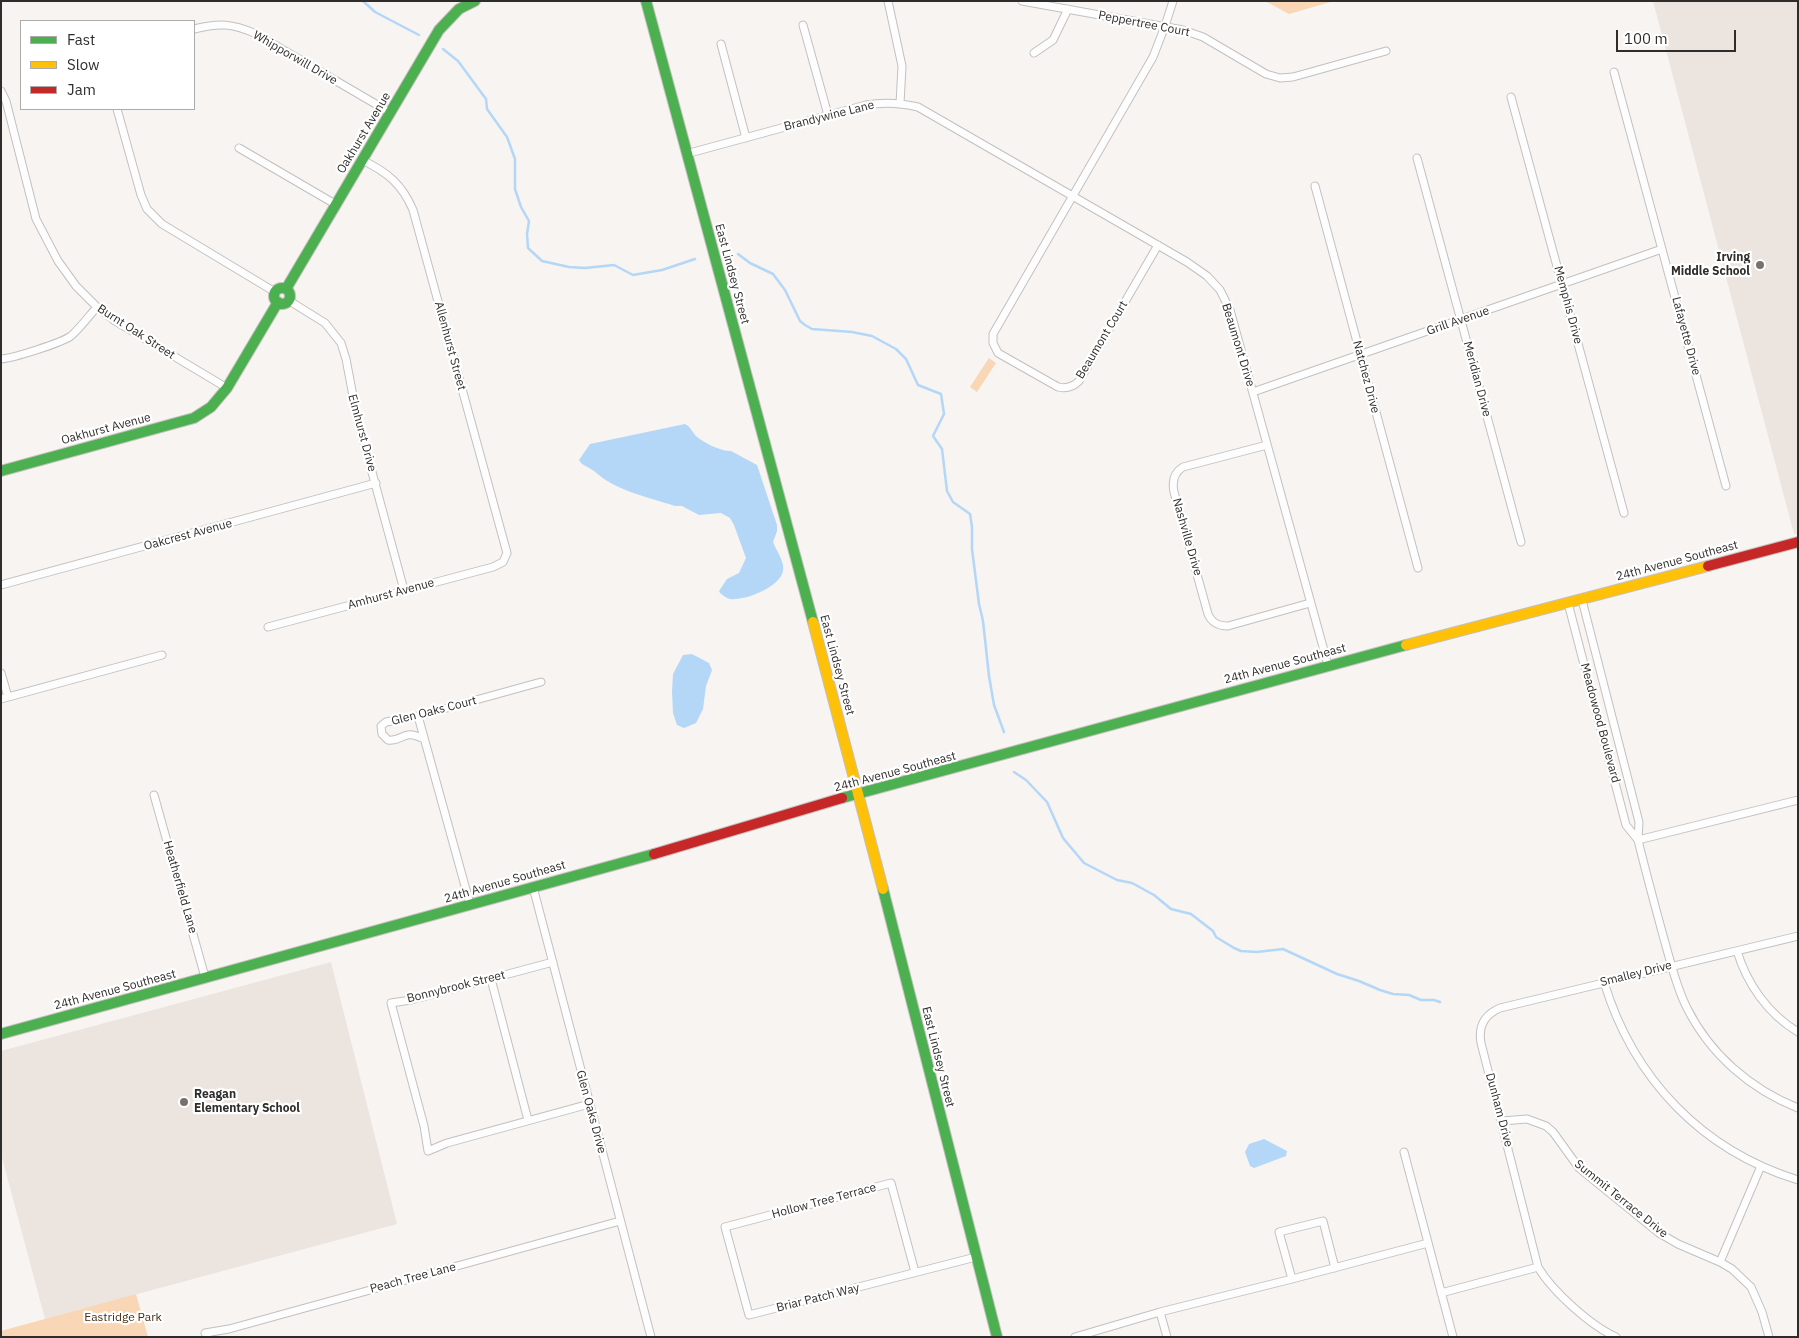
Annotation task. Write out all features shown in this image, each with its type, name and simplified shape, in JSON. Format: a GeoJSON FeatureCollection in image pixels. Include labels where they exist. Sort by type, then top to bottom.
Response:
{"type":"FeatureCollection","features":[{"type":"Feature","properties":{"kind":"street","name":"Oakhurst Avenue"},"geometry":{"type":"LineString","coordinates":[[286,289],[439,30],[454,12],[466,4],[475,1]]}},
{"type":"Feature","properties":{"kind":"street","name":"East Lindsey Street"},"geometry":{"type":"LineString","coordinates":[[646,1],[859,794],[998,1337]]}},
{"type":"Feature","properties":{"kind":"street"},"geometry":{"type":"LineString","coordinates":[[888,1],[902,66],[900,104]]}},
{"type":"Feature","properties":{"kind":"street","name":"Peppertree Court"},"geometry":{"type":"LineString","coordinates":[[1022,1],[1166,26],[1196,34],[1257,69],[1280,78],[1293,77],[1386,51]]}},
{"type":"Feature","properties":{"kind":"street"},"geometry":{"type":"LineString","coordinates":[[1072,195],[1152,57],[1166,26],[1173,1]]}},
{"type":"Feature","properties":{"kind":"street"},"geometry":{"type":"LineString","coordinates":[[1034,52],[1053,40],[1068,9]]}},
{"type":"Feature","properties":{"kind":"street","name":"Whipporwill Drive"},"geometry":{"type":"LineString","coordinates":[[195,29],[218,24],[241,28],[256,34],[391,113]]}},
{"type":"Feature","properties":{"kind":"street"},"geometry":{"type":"LineString","coordinates":[[803,25],[828,115]]}},
{"type":"Feature","properties":{"kind":"street"},"geometry":{"type":"LineString","coordinates":[[720,44],[746,138]]}},
{"type":"Feature","properties":{"kind":"street","name":"Lafayette Drive"},"geometry":{"type":"LineString","coordinates":[[1614,72],[1726,486]]}},
{"type":"Feature","properties":{"kind":"street","name":"Burnt Oak Street"},"geometry":{"type":"LineString","coordinates":[[1,91],[6,101],[34,213],[58,261],[76,286],[97,307],[116,321],[227,388]]}},
{"type":"Feature","properties":{"kind":"street","name":"Memphis Drive"},"geometry":{"type":"LineString","coordinates":[[1511,97],[1624,513]]}},
{"type":"Feature","properties":{"kind":"street","name":"Brandywine Lane"},"geometry":{"type":"LineString","coordinates":[[686,154],[874,104],[900,104],[925,110],[1072,195]]}},
{"type":"Feature","properties":{"kind":"street"},"geometry":{"type":"LineString","coordinates":[[117,110],[141,195],[147,209],[153,216],[176,234],[275,292]]}},
{"type":"Feature","properties":{"kind":"street"},"geometry":{"type":"LineString","coordinates":[[239,148],[335,204]]}},
{"type":"Feature","properties":{"kind":"street","name":"Meridian Drive"},"geometry":{"type":"LineString","coordinates":[[1417,158],[1521,542]]}},
{"type":"Feature","properties":{"kind":"street","name":"Allenhurst Street"},"geometry":{"type":"LineString","coordinates":[[362,160],[375,166],[395,180],[407,195],[413,210],[507,553]]}},
{"type":"Feature","properties":{"kind":"street","name":"Natchez Drive"},"geometry":{"type":"LineString","coordinates":[[1315,186],[1418,568]]}},
{"type":"Feature","properties":{"kind":"street","name":"Beaumont Drive"},"geometry":{"type":"LineString","coordinates":[[1072,195],[1201,271],[1220,290],[1230,310],[1328,665]]}},
{"type":"Feature","properties":{"kind":"street","name":"Beaumont Court"},"geometry":{"type":"LineString","coordinates":[[1072,195],[993,334],[993,343],[998,353],[1058,387],[1066,388],[1075,385],[1158,246]]}},
{"type":"Feature","properties":{"kind":"street","name":"Grill Avenue"},"geometry":{"type":"LineString","coordinates":[[1253,392],[1662,249]]}},
{"type":"Feature","properties":{"kind":"street"},"geometry":{"type":"LineString","coordinates":[[280,288],[286,289],[290,294],[288,300],[284,303],[278,302],[274,298],[275,292],[280,288]]}},
{"type":"Feature","properties":{"kind":"street","name":"Elmhurst Drive"},"geometry":{"type":"LineString","coordinates":[[288,300],[325,323],[341,343],[346,359],[357,417],[404,590]]}},
{"type":"Feature","properties":{"kind":"street","name":"Oakhurst Avenue"},"geometry":{"type":"LineString","coordinates":[[1,471],[189,420],[212,407],[227,388],[278,302]]}},
{"type":"Feature","properties":{"kind":"street"},"geometry":{"type":"LineString","coordinates":[[1,359],[59,342],[72,335],[97,307]]}},
{"type":"Feature","properties":{"kind":"street","name":"Nashville Drive"},"geometry":{"type":"LineString","coordinates":[[1267,445],[1178,469],[1173,477],[1173,487],[1208,614],[1210,619],[1217,625],[1228,626],[1310,604]]}},
{"type":"Feature","properties":{"kind":"street","name":"Oakcrest Avenue"},"geometry":{"type":"LineString","coordinates":[[1,586],[376,484]]}},
{"type":"Feature","properties":{"kind":"street","name":"24th Avenue Southeast"},"geometry":{"type":"LineString","coordinates":[[1,1034],[1328,665],[1798,542]]}},
{"type":"Feature","properties":{"kind":"street","name":"Amhurst Avenue"},"geometry":{"type":"LineString","coordinates":[[268,627],[494,567],[503,562],[507,553]]}},
{"type":"Feature","properties":{"kind":"street","name":"Meadowood Boulevard"},"geometry":{"type":"LineString","coordinates":[[1582,600],[1639,822],[1638,840],[1671,966],[1686,1007],[1704,1036],[1728,1064],[1762,1090],[1798,1108]]}},
{"type":"Feature","properties":{"kind":"street","name":"Meadowood Boulevard"},"geometry":{"type":"LineString","coordinates":[[1568,603],[1626,825],[1638,840]]}},
{"type":"Feature","properties":{"kind":"street"},"geometry":{"type":"LineString","coordinates":[[1,673],[4,698],[162,655]]}},
{"type":"Feature","properties":{"kind":"street","name":"Glen Oaks Court"},"geometry":{"type":"LineString","coordinates":[[424,739],[416,735],[406,734],[391,741],[384,738],[381,726],[386,722],[418,716],[541,682]]}},
{"type":"Feature","properties":{"kind":"street"},"geometry":{"type":"LineString","coordinates":[[418,716],[470,904]]}},
{"type":"Feature","properties":{"kind":"street","name":"Heatherfield Lane"},"geometry":{"type":"LineString","coordinates":[[154,796],[206,977]]}},
{"type":"Feature","properties":{"kind":"street"},"geometry":{"type":"LineString","coordinates":[[1638,840],[1798,800]]}},
{"type":"Feature","properties":{"kind":"street","name":"Glen Oaks Drive"},"geometry":{"type":"LineString","coordinates":[[533,887],[651,1337]]}},
{"type":"Feature","properties":{"kind":"street","name":"Smalley Drive"},"geometry":{"type":"LineString","coordinates":[[1481,1025],[1491,1012],[1500,1008],[1798,936]]}},
{"type":"Feature","properties":{"kind":"street"},"geometry":{"type":"LineString","coordinates":[[1737,950],[1748,978],[1762,1000],[1798,1032]]}},
{"type":"Feature","properties":{"kind":"street","name":"Bonnybrook Street"},"geometry":{"type":"LineString","coordinates":[[528,1120],[447,1143],[428,1151],[424,1126],[391,1003],[411,1000],[553,962]]}},
{"type":"Feature","properties":{"kind":"street"},"geometry":{"type":"LineString","coordinates":[[491,979],[528,1120],[589,1104]]}},
{"type":"Feature","properties":{"kind":"street"},"geometry":{"type":"LineString","coordinates":[[1604,982],[1615,1014],[1632,1049],[1668,1099],[1714,1140],[1761,1166],[1798,1180]]}},
{"type":"Feature","properties":{"kind":"street","name":"Dunham Drive"},"geometry":{"type":"LineString","coordinates":[[1481,1025],[1481,1043],[1538,1267]]}},
{"type":"Feature","properties":{"kind":"street","name":"Summit Terrace Drive"},"geometry":{"type":"LineString","coordinates":[[1502,1121],[1527,1119],[1546,1126],[1553,1132],[1579,1168],[1659,1233],[1694,1252],[1732,1269],[1751,1287],[1762,1312],[1769,1337]]}},
{"type":"Feature","properties":{"kind":"street"},"geometry":{"type":"LineString","coordinates":[[1404,1152],[1452,1337]]}},
{"type":"Feature","properties":{"kind":"street"},"geometry":{"type":"LineString","coordinates":[[1720,1262],[1761,1166]]}},
{"type":"Feature","properties":{"kind":"street","name":"Hollow Tree Terrace"},"geometry":{"type":"LineString","coordinates":[[725,1227],[891,1183],[915,1272]]}},
{"type":"Feature","properties":{"kind":"street","name":"Peach Tree Lane"},"geometry":{"type":"LineString","coordinates":[[206,1335],[620,1221]]}},
{"type":"Feature","properties":{"kind":"street"},"geometry":{"type":"LineString","coordinates":[[1292,1279],[1279,1232],[1323,1221],[1335,1268]]}},
{"type":"Feature","properties":{"kind":"street","name":"Briar Patch Way"},"geometry":{"type":"LineString","coordinates":[[725,1227],[748,1315],[976,1257]]}},
{"type":"Feature","properties":{"kind":"street"},"geometry":{"type":"LineString","coordinates":[[1075,1337],[1160,1312],[1428,1243]]}},
{"type":"Feature","properties":{"kind":"street"},"geometry":{"type":"LineString","coordinates":[[1441,1293],[1538,1267],[1544,1277],[1559,1293],[1594,1324],[1616,1337]]}},
{"type":"Feature","properties":{"kind":"street"},"geometry":{"type":"LineString","coordinates":[[1160,1312],[1167,1337]]}},
{"type":"Feature","properties":{"kind":"shaded area","name":"Irving Middle School"},"geometry":{"type":"Polygon","coordinates":[[[1653,1],[1798,1],[1798,534],[1794,534],[1653,1]]]}},
{"type":"Feature","properties":{"kind":"shaded area","name":"Reagan Elementary School"},"geometry":{"type":"Polygon","coordinates":[[[331,962],[397,1224],[45,1319],[1,1154],[1,1051],[331,962]]]}},
{"type":"Feature","properties":{"kind":"green space"},"geometry":{"type":"Polygon","coordinates":[[[1265,1],[1334,1],[1289,14],[1265,1]]]}},
{"type":"Feature","properties":{"kind":"green space"},"geometry":{"type":"Polygon","coordinates":[[[989,358],[996,363],[977,392],[970,387],[989,358]]]}},
{"type":"Feature","properties":{"kind":"green space","name":"Eastridge Park"},"geometry":{"type":"Polygon","coordinates":[[[136,1294],[148,1337],[1,1337],[1,1331],[136,1294]]]}},
{"type":"Feature","properties":{"kind":"water"},"geometry":{"type":"Polygon","coordinates":[[[685,424],[696,436],[708,444],[722,450],[731,451],[757,465],[777,525],[773,542],[782,560],[783,567],[783,571],[776,582],[761,592],[744,598],[730,599],[723,596],[719,591],[727,579],[739,573],[746,558],[730,518],[721,513],[699,515],[682,506],[675,506],[633,493],[612,484],[579,460],[590,444],[685,424]]]}},
{"type":"Feature","properties":{"kind":"water"},"geometry":{"type":"Polygon","coordinates":[[[692,654],[709,663],[712,670],[706,686],[703,709],[696,723],[684,728],[677,725],[673,713],[673,674],[683,655],[692,654]]]}},
{"type":"Feature","properties":{"kind":"water"},"geometry":{"type":"Polygon","coordinates":[[[1264,1139],[1287,1151],[1286,1156],[1254,1168],[1250,1166],[1245,1152],[1249,1144],[1264,1139]]]}},
{"type":"Feature","properties":{"kind":"waterway"},"geometry":{"type":"LineString","coordinates":[[363,1],[375,12],[419,35]]}},
{"type":"Feature","properties":{"kind":"waterway"},"geometry":{"type":"LineString","coordinates":[[443,49],[458,61],[486,99],[487,109],[507,137],[515,159],[515,189],[521,207],[529,221],[527,234],[528,248],[542,261],[569,267],[585,268],[614,265],[633,275],[662,270],[695,259]]}},
{"type":"Feature","properties":{"kind":"waterway"},"geometry":{"type":"LineString","coordinates":[[738,254],[750,263],[773,274],[785,290],[800,321],[805,325],[812,329],[852,332],[872,336],[896,349],[906,359],[918,385],[941,394],[944,414],[933,436],[942,449],[947,491],[953,502],[970,514],[972,549],[989,676],[994,705],[1004,732]]}},
{"type":"Feature","properties":{"kind":"waterway"},"geometry":{"type":"LineString","coordinates":[[1014,772],[1026,780],[1047,802],[1063,838],[1084,863],[1117,880],[1132,883],[1154,895],[1171,909],[1191,914],[1213,931],[1216,937],[1234,948],[1241,951],[1257,952],[1283,949],[1337,974],[1380,990],[1393,994],[1409,995],[1421,1000],[1440,1002]]}},
{"type":"Feature","properties":{"kind":"traffic: fast"},"geometry":{"type":"LineString","coordinates":[[286,289],[439,30],[459,9],[475,1]]}},
{"type":"Feature","properties":{"kind":"traffic: fast"},"geometry":{"type":"LineString","coordinates":[[646,1],[813,622]]}},
{"type":"Feature","properties":{"kind":"traffic: fast"},"geometry":{"type":"LineString","coordinates":[[282,288],[288,290],[290,296],[288,302],[282,304],[276,302],[274,296],[276,290],[282,288]]}},
{"type":"Feature","properties":{"kind":"traffic: fast"},"geometry":{"type":"LineString","coordinates":[[1,471],[194,418],[211,407],[227,388],[278,302]]}},
{"type":"Feature","properties":{"kind":"traffic: fast"},"geometry":{"type":"LineString","coordinates":[[842,798],[1406,645]]}},
{"type":"Feature","properties":{"kind":"traffic: fast"},"geometry":{"type":"LineString","coordinates":[[1,1034],[654,854]]}},
{"type":"Feature","properties":{"kind":"traffic: fast"},"geometry":{"type":"LineString","coordinates":[[883,889],[997,1337]]}},
{"type":"Feature","properties":{"kind":"traffic: slow"},"geometry":{"type":"LineString","coordinates":[[1406,645],[1708,566]]}},
{"type":"Feature","properties":{"kind":"traffic: slow"},"geometry":{"type":"LineString","coordinates":[[813,622],[883,889]]}},
{"type":"Feature","properties":{"kind":"traffic: jam"},"geometry":{"type":"LineString","coordinates":[[1708,566],[1798,542]]}},
{"type":"Feature","properties":{"kind":"traffic: jam"},"geometry":{"type":"LineString","coordinates":[[654,854],[842,798]]}},
{"type":"Feature","properties":{"kind":"place","name":"Irving Middle School"},"geometry":{"type":"Point","coordinates":[1760,265]}},
{"type":"Feature","properties":{"kind":"place","name":"Reagan Elementary School"},"geometry":{"type":"Point","coordinates":[184,1102]}}]}
